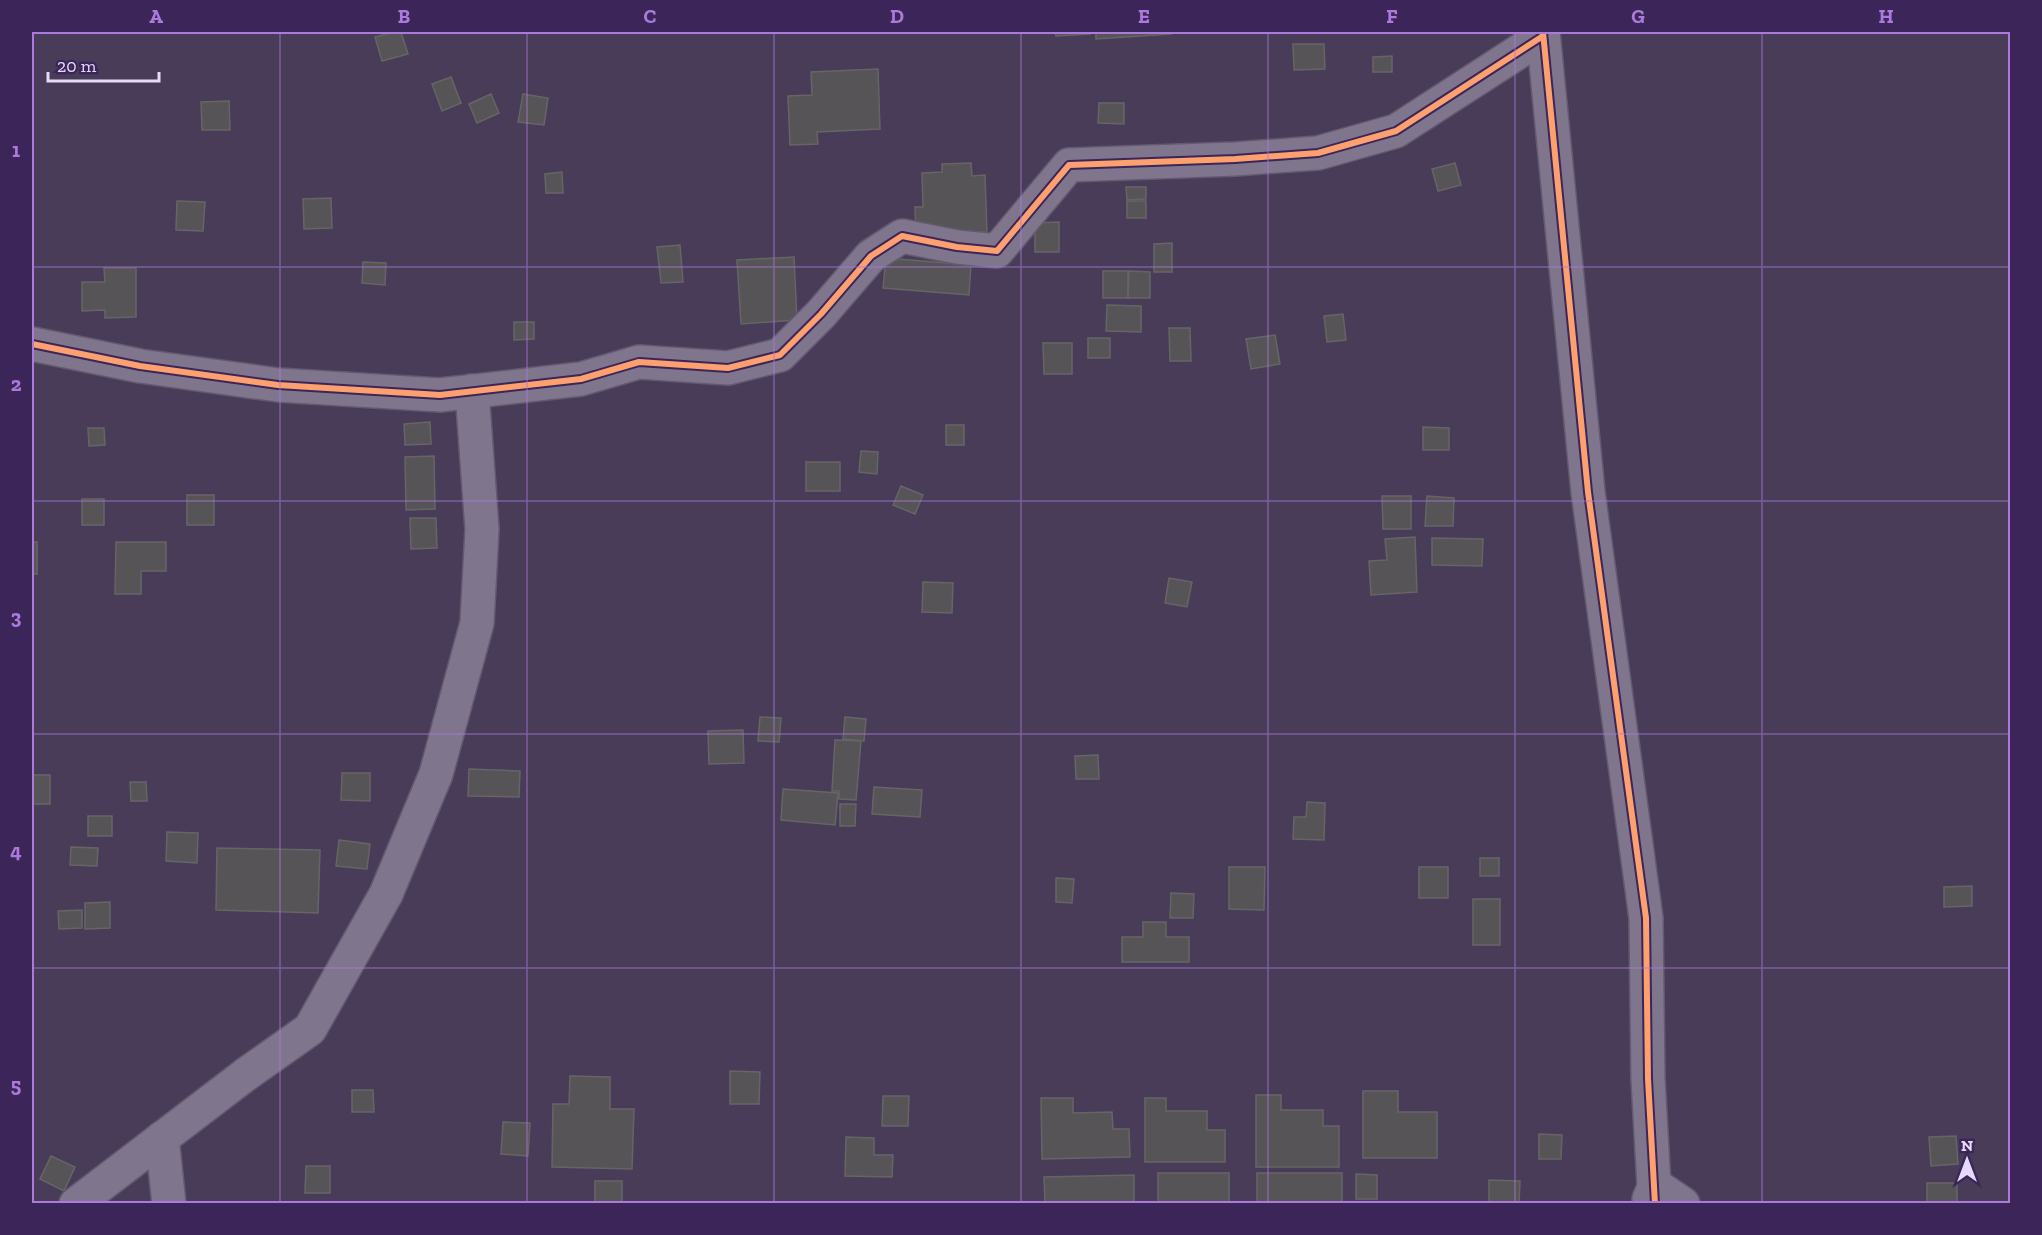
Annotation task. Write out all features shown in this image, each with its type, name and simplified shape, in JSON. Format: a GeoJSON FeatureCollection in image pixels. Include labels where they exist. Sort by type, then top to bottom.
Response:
{"type":"FeatureCollection","features":[{"type":"Feature","properties":{"kind":"street"},"geometry":{"type":"LineString","coordinates":[[32,344],[140,366],[278,385],[440,395],[581,379],[639,362],[728,368],[780,355],[821,314],[871,256],[902,236],[957,247],[997,251],[1069,165],[1235,159],[1318,153],[1396,131],[1543,34],[1588,492],[1646,918],[1652,1197],[1683,1203]]}},
{"type":"Feature","properties":{"kind":"street"},"geometry":{"type":"LineString","coordinates":[[76,1203],[310,1029],[386,894],[436,774],[477,623],[482,530],[472,392]]}},
{"type":"Feature","properties":{"kind":"street"},"geometry":{"type":"LineString","coordinates":[[162,1138],[169,1203]]}},
{"type":"Feature","properties":{"kind":"building"},"geometry":{"type":"Polygon","coordinates":[[[401,32],[408,54],[382,61],[375,37],[401,32]]]}},
{"type":"Feature","properties":{"kind":"building"},"geometry":{"type":"Polygon","coordinates":[[[1055,32],[1090,32],[1090,34],[1056,36],[1055,32]]]}},
{"type":"Feature","properties":{"kind":"building"},"geometry":{"type":"Polygon","coordinates":[[[1096,32],[1171,32],[1171,34],[1096,39],[1096,32]]]}},
{"type":"Feature","properties":{"kind":"building"},"geometry":{"type":"Polygon","coordinates":[[[1293,44],[1324,44],[1325,69],[1294,70],[1293,44]]]}},
{"type":"Feature","properties":{"kind":"building"},"geometry":{"type":"Polygon","coordinates":[[[1392,56],[1392,72],[1373,72],[1373,57],[1392,56]]]}},
{"type":"Feature","properties":{"kind":"building"},"geometry":{"type":"Polygon","coordinates":[[[878,69],[880,129],[817,132],[818,144],[790,145],[788,96],[812,95],[811,72],[878,69]]]}},
{"type":"Feature","properties":{"kind":"building"},"geometry":{"type":"Polygon","coordinates":[[[451,77],[461,103],[442,111],[432,84],[451,77]]]}},
{"type":"Feature","properties":{"kind":"building"},"geometry":{"type":"Polygon","coordinates":[[[491,94],[499,113],[477,123],[469,104],[491,94]]]}},
{"type":"Feature","properties":{"kind":"building"},"geometry":{"type":"Polygon","coordinates":[[[523,94],[548,98],[544,125],[518,122],[523,94]]]}},
{"type":"Feature","properties":{"kind":"building"},"geometry":{"type":"Polygon","coordinates":[[[229,101],[230,130],[202,130],[201,102],[229,101]]]}},
{"type":"Feature","properties":{"kind":"building"},"geometry":{"type":"Polygon","coordinates":[[[1099,103],[1124,103],[1124,124],[1098,123],[1099,103]]]}},
{"type":"Feature","properties":{"kind":"building"},"geometry":{"type":"Polygon","coordinates":[[[971,163],[972,176],[985,175],[987,232],[916,234],[915,207],[923,207],[922,173],[942,172],[942,164],[971,163]]]}},
{"type":"Feature","properties":{"kind":"building"},"geometry":{"type":"Polygon","coordinates":[[[1455,163],[1461,185],[1438,191],[1432,169],[1455,163]]]}},
{"type":"Feature","properties":{"kind":"building"},"geometry":{"type":"Polygon","coordinates":[[[562,172],[563,193],[546,193],[545,174],[562,172]]]}},
{"type":"Feature","properties":{"kind":"building"},"geometry":{"type":"Polygon","coordinates":[[[1126,187],[1146,187],[1146,199],[1127,200],[1126,187]]]}},
{"type":"Feature","properties":{"kind":"building"},"geometry":{"type":"Polygon","coordinates":[[[331,198],[332,228],[304,229],[303,199],[331,198]]]}},
{"type":"Feature","properties":{"kind":"building"},"geometry":{"type":"Polygon","coordinates":[[[177,201],[205,202],[203,231],[176,230],[177,201]]]}},
{"type":"Feature","properties":{"kind":"building"},"geometry":{"type":"Polygon","coordinates":[[[1127,201],[1146,201],[1146,218],[1127,218],[1127,201]]]}},
{"type":"Feature","properties":{"kind":"building"},"geometry":{"type":"Polygon","coordinates":[[[1059,222],[1059,252],[1035,252],[1035,223],[1059,222]]]}},
{"type":"Feature","properties":{"kind":"building"},"geometry":{"type":"Polygon","coordinates":[[[1172,243],[1172,272],[1154,272],[1154,244],[1172,243]]]}},
{"type":"Feature","properties":{"kind":"building"},"geometry":{"type":"Polygon","coordinates":[[[680,245],[683,282],[661,283],[657,247],[680,245]]]}},
{"type":"Feature","properties":{"kind":"building"},"geometry":{"type":"Polygon","coordinates":[[[794,257],[797,320],[741,324],[737,260],[794,257]]]}},
{"type":"Feature","properties":{"kind":"building"},"geometry":{"type":"Polygon","coordinates":[[[886,258],[971,265],[969,295],[883,288],[886,258]]]}},
{"type":"Feature","properties":{"kind":"building"},"geometry":{"type":"Polygon","coordinates":[[[363,262],[386,263],[385,285],[362,283],[363,262]]]}},
{"type":"Feature","properties":{"kind":"building"},"geometry":{"type":"Polygon","coordinates":[[[104,268],[136,268],[136,317],[105,318],[105,310],[82,311],[82,282],[105,282],[104,268]]]}},
{"type":"Feature","properties":{"kind":"building"},"geometry":{"type":"Polygon","coordinates":[[[1103,271],[1128,271],[1128,298],[1103,298],[1103,271]]]}},
{"type":"Feature","properties":{"kind":"building"},"geometry":{"type":"Polygon","coordinates":[[[1129,271],[1150,272],[1150,298],[1128,298],[1129,271]]]}},
{"type":"Feature","properties":{"kind":"building"},"geometry":{"type":"Polygon","coordinates":[[[1107,305],[1141,306],[1141,332],[1106,331],[1107,305]]]}},
{"type":"Feature","properties":{"kind":"building"},"geometry":{"type":"Polygon","coordinates":[[[1343,314],[1346,340],[1327,342],[1324,316],[1343,314]]]}},
{"type":"Feature","properties":{"kind":"building"},"geometry":{"type":"Polygon","coordinates":[[[514,322],[534,322],[534,339],[514,340],[514,322]]]}},
{"type":"Feature","properties":{"kind":"building"},"geometry":{"type":"Polygon","coordinates":[[[1169,328],[1190,328],[1191,361],[1170,361],[1169,328]]]}},
{"type":"Feature","properties":{"kind":"building"},"geometry":{"type":"Polygon","coordinates":[[[1275,335],[1280,364],[1251,369],[1246,339],[1275,335]]]}},
{"type":"Feature","properties":{"kind":"building"},"geometry":{"type":"Polygon","coordinates":[[[1088,338],[1110,338],[1110,358],[1088,358],[1088,338]]]}},
{"type":"Feature","properties":{"kind":"building"},"geometry":{"type":"Polygon","coordinates":[[[1043,343],[1072,343],[1072,374],[1044,374],[1043,343]]]}},
{"type":"Feature","properties":{"kind":"building"},"geometry":{"type":"Polygon","coordinates":[[[430,422],[431,444],[405,445],[404,424],[430,422]]]}},
{"type":"Feature","properties":{"kind":"building"},"geometry":{"type":"Polygon","coordinates":[[[946,425],[964,425],[964,445],[946,445],[946,425]]]}},
{"type":"Feature","properties":{"kind":"building"},"geometry":{"type":"Polygon","coordinates":[[[1423,427],[1449,428],[1449,450],[1423,450],[1423,427]]]}},
{"type":"Feature","properties":{"kind":"building"},"geometry":{"type":"Polygon","coordinates":[[[88,428],[104,428],[105,445],[89,446],[88,428]]]}},
{"type":"Feature","properties":{"kind":"building"},"geometry":{"type":"Polygon","coordinates":[[[861,451],[878,452],[877,474],[859,472],[861,451]]]}},
{"type":"Feature","properties":{"kind":"building"},"geometry":{"type":"Polygon","coordinates":[[[434,456],[435,509],[406,510],[405,457],[434,456]]]}},
{"type":"Feature","properties":{"kind":"building"},"geometry":{"type":"Polygon","coordinates":[[[806,462],[840,462],[840,491],[806,491],[806,462]]]}},
{"type":"Feature","properties":{"kind":"building"},"geometry":{"type":"Polygon","coordinates":[[[901,486],[923,495],[915,514],[893,505],[901,486]]]}},
{"type":"Feature","properties":{"kind":"building"},"geometry":{"type":"Polygon","coordinates":[[[187,495],[214,495],[214,525],[187,525],[187,495]]]}},
{"type":"Feature","properties":{"kind":"building"},"geometry":{"type":"Polygon","coordinates":[[[1382,496],[1411,496],[1411,529],[1383,529],[1382,496]]]}},
{"type":"Feature","properties":{"kind":"building"},"geometry":{"type":"Polygon","coordinates":[[[1427,496],[1454,498],[1453,526],[1425,526],[1427,496]]]}},
{"type":"Feature","properties":{"kind":"building"},"geometry":{"type":"Polygon","coordinates":[[[82,499],[104,499],[104,525],[82,525],[82,499]]]}},
{"type":"Feature","properties":{"kind":"building"},"geometry":{"type":"Polygon","coordinates":[[[410,518],[436,518],[437,548],[411,549],[410,518]]]}},
{"type":"Feature","properties":{"kind":"building"},"geometry":{"type":"Polygon","coordinates":[[[1415,537],[1417,592],[1371,595],[1369,561],[1387,560],[1385,539],[1415,537]]]}},
{"type":"Feature","properties":{"kind":"building"},"geometry":{"type":"Polygon","coordinates":[[[1432,538],[1483,539],[1482,566],[1432,565],[1432,538]]]}},
{"type":"Feature","properties":{"kind":"building"},"geometry":{"type":"Polygon","coordinates":[[[32,542],[37,542],[37,574],[32,574],[32,542]]]}},
{"type":"Feature","properties":{"kind":"building"},"geometry":{"type":"Polygon","coordinates":[[[116,542],[166,542],[166,571],[141,571],[141,594],[115,594],[116,542]]]}},
{"type":"Feature","properties":{"kind":"building"},"geometry":{"type":"Polygon","coordinates":[[[1169,578],[1192,582],[1187,607],[1165,603],[1169,578]]]}},
{"type":"Feature","properties":{"kind":"building"},"geometry":{"type":"Polygon","coordinates":[[[923,582],[953,583],[952,613],[922,612],[923,582]]]}},
{"type":"Feature","properties":{"kind":"building"},"geometry":{"type":"Polygon","coordinates":[[[760,717],[781,718],[779,742],[758,741],[760,717]]]}},
{"type":"Feature","properties":{"kind":"building"},"geometry":{"type":"Polygon","coordinates":[[[845,717],[866,719],[864,741],[843,739],[845,717]]]}},
{"type":"Feature","properties":{"kind":"building"},"geometry":{"type":"Polygon","coordinates":[[[743,730],[744,763],[709,764],[708,731],[743,730]]]}},
{"type":"Feature","properties":{"kind":"building"},"geometry":{"type":"Polygon","coordinates":[[[835,740],[861,741],[856,800],[839,799],[839,791],[832,791],[835,740]]]}},
{"type":"Feature","properties":{"kind":"building"},"geometry":{"type":"Polygon","coordinates":[[[1098,755],[1099,779],[1076,779],[1075,756],[1098,755]]]}},
{"type":"Feature","properties":{"kind":"building"},"geometry":{"type":"Polygon","coordinates":[[[469,769],[520,771],[519,797],[468,796],[469,769]]]}},
{"type":"Feature","properties":{"kind":"building"},"geometry":{"type":"Polygon","coordinates":[[[342,773],[370,773],[370,801],[341,800],[342,773]]]}},
{"type":"Feature","properties":{"kind":"building"},"geometry":{"type":"Polygon","coordinates":[[[32,775],[50,775],[50,804],[32,804],[32,775]]]}},
{"type":"Feature","properties":{"kind":"building"},"geometry":{"type":"Polygon","coordinates":[[[130,782],[146,782],[147,801],[131,801],[130,782]]]}},
{"type":"Feature","properties":{"kind":"building"},"geometry":{"type":"Polygon","coordinates":[[[874,787],[922,790],[920,817],[872,814],[874,787]]]}},
{"type":"Feature","properties":{"kind":"building"},"geometry":{"type":"Polygon","coordinates":[[[783,789],[838,793],[835,825],[781,820],[783,789]]]}},
{"type":"Feature","properties":{"kind":"building"},"geometry":{"type":"Polygon","coordinates":[[[1307,802],[1325,803],[1324,840],[1293,839],[1294,817],[1306,817],[1307,802]]]}},
{"type":"Feature","properties":{"kind":"building"},"geometry":{"type":"Polygon","coordinates":[[[840,804],[856,804],[855,826],[840,826],[840,804]]]}},
{"type":"Feature","properties":{"kind":"building"},"geometry":{"type":"Polygon","coordinates":[[[88,816],[112,816],[112,836],[88,836],[88,816]]]}},
{"type":"Feature","properties":{"kind":"building"},"geometry":{"type":"Polygon","coordinates":[[[167,832],[198,833],[197,863],[166,861],[167,832]]]}},
{"type":"Feature","properties":{"kind":"building"},"geometry":{"type":"Polygon","coordinates":[[[339,840],[370,844],[367,869],[336,866],[339,840]]]}},
{"type":"Feature","properties":{"kind":"building"},"geometry":{"type":"Polygon","coordinates":[[[71,847],[98,848],[97,866],[70,865],[71,847]]]}},
{"type":"Feature","properties":{"kind":"building"},"geometry":{"type":"Polygon","coordinates":[[[217,848],[320,850],[318,913],[216,910],[217,848]]]}},
{"type":"Feature","properties":{"kind":"building"},"geometry":{"type":"Polygon","coordinates":[[[1480,858],[1499,858],[1499,876],[1480,876],[1480,858]]]}},
{"type":"Feature","properties":{"kind":"building"},"geometry":{"type":"Polygon","coordinates":[[[1229,867],[1265,867],[1264,910],[1229,909],[1229,867]]]}},
{"type":"Feature","properties":{"kind":"building"},"geometry":{"type":"Polygon","coordinates":[[[1419,867],[1448,867],[1448,898],[1419,898],[1419,867]]]}},
{"type":"Feature","properties":{"kind":"building"},"geometry":{"type":"Polygon","coordinates":[[[1056,878],[1074,879],[1072,903],[1056,902],[1056,878]]]}},
{"type":"Feature","properties":{"kind":"building"},"geometry":{"type":"Polygon","coordinates":[[[1972,886],[1972,906],[1944,907],[1944,887],[1972,886]]]}},
{"type":"Feature","properties":{"kind":"building"},"geometry":{"type":"Polygon","coordinates":[[[1171,893],[1194,894],[1193,918],[1170,918],[1171,893]]]}},
{"type":"Feature","properties":{"kind":"building"},"geometry":{"type":"Polygon","coordinates":[[[1473,899],[1500,899],[1500,945],[1473,945],[1473,899]]]}},
{"type":"Feature","properties":{"kind":"building"},"geometry":{"type":"Polygon","coordinates":[[[110,902],[110,928],[85,929],[85,903],[110,902]]]}},
{"type":"Feature","properties":{"kind":"building"},"geometry":{"type":"Polygon","coordinates":[[[82,910],[82,928],[59,929],[58,911],[82,910]]]}},
{"type":"Feature","properties":{"kind":"building"},"geometry":{"type":"Polygon","coordinates":[[[1143,922],[1166,922],[1166,937],[1189,937],[1189,962],[1122,962],[1122,937],[1143,937],[1143,922]]]}},
{"type":"Feature","properties":{"kind":"building"},"geometry":{"type":"Polygon","coordinates":[[[730,1071],[760,1072],[759,1104],[730,1104],[730,1071]]]}},
{"type":"Feature","properties":{"kind":"building"},"geometry":{"type":"Polygon","coordinates":[[[570,1076],[610,1077],[610,1109],[634,1109],[632,1169],[552,1167],[553,1104],[569,1104],[570,1076]]]}},
{"type":"Feature","properties":{"kind":"building"},"geometry":{"type":"Polygon","coordinates":[[[352,1090],[373,1090],[374,1112],[352,1112],[352,1090]]]}},
{"type":"Feature","properties":{"kind":"building"},"geometry":{"type":"Polygon","coordinates":[[[1363,1091],[1398,1091],[1398,1112],[1437,1112],[1437,1158],[1363,1158],[1363,1091]]]}},
{"type":"Feature","properties":{"kind":"building"},"geometry":{"type":"Polygon","coordinates":[[[1256,1095],[1281,1095],[1281,1110],[1323,1110],[1323,1126],[1339,1126],[1339,1167],[1256,1167],[1256,1095]]]}},
{"type":"Feature","properties":{"kind":"building"},"geometry":{"type":"Polygon","coordinates":[[[883,1096],[909,1096],[908,1126],[882,1126],[883,1096]]]}},
{"type":"Feature","properties":{"kind":"building"},"geometry":{"type":"Polygon","coordinates":[[[1041,1098],[1073,1098],[1073,1113],[1112,1112],[1113,1129],[1129,1129],[1130,1157],[1042,1159],[1041,1098]]]}},
{"type":"Feature","properties":{"kind":"building"},"geometry":{"type":"Polygon","coordinates":[[[1145,1098],[1166,1098],[1166,1111],[1207,1111],[1207,1130],[1225,1130],[1225,1162],[1145,1162],[1145,1098]]]}},
{"type":"Feature","properties":{"kind":"building"},"geometry":{"type":"Polygon","coordinates":[[[503,1122],[530,1123],[528,1156],[501,1154],[503,1122]]]}},
{"type":"Feature","properties":{"kind":"building"},"geometry":{"type":"Polygon","coordinates":[[[1539,1134],[1562,1135],[1561,1159],[1539,1159],[1539,1134]]]}},
{"type":"Feature","properties":{"kind":"building"},"geometry":{"type":"Polygon","coordinates":[[[1956,1136],[1958,1164],[1931,1166],[1929,1137],[1956,1136]]]}},
{"type":"Feature","properties":{"kind":"building"},"geometry":{"type":"Polygon","coordinates":[[[846,1137],[874,1138],[874,1155],[893,1155],[892,1177],[845,1176],[846,1137]]]}},
{"type":"Feature","properties":{"kind":"building"},"geometry":{"type":"Polygon","coordinates":[[[51,1156],[75,1167],[64,1191],[40,1179],[51,1156]]]}},
{"type":"Feature","properties":{"kind":"building"},"geometry":{"type":"Polygon","coordinates":[[[306,1166],[330,1166],[330,1193],[305,1193],[306,1166]]]}},
{"type":"Feature","properties":{"kind":"building"},"geometry":{"type":"Polygon","coordinates":[[[1158,1173],[1229,1173],[1229,1204],[1158,1204],[1158,1173]]]}},
{"type":"Feature","properties":{"kind":"building"},"geometry":{"type":"Polygon","coordinates":[[[1257,1173],[1342,1173],[1342,1204],[1257,1204],[1257,1173]]]}},
{"type":"Feature","properties":{"kind":"building"},"geometry":{"type":"Polygon","coordinates":[[[1356,1174],[1377,1175],[1377,1199],[1356,1199],[1356,1174]]]}},
{"type":"Feature","properties":{"kind":"building"},"geometry":{"type":"Polygon","coordinates":[[[1134,1175],[1134,1204],[1045,1204],[1044,1177],[1134,1175]]]}},
{"type":"Feature","properties":{"kind":"building"},"geometry":{"type":"Polygon","coordinates":[[[1489,1180],[1520,1181],[1519,1204],[1489,1204],[1489,1180]]]}},
{"type":"Feature","properties":{"kind":"building"},"geometry":{"type":"Polygon","coordinates":[[[595,1181],[622,1181],[622,1204],[595,1204],[595,1181]]]}},
{"type":"Feature","properties":{"kind":"building"},"geometry":{"type":"Polygon","coordinates":[[[1927,1183],[1957,1183],[1957,1204],[1927,1204],[1927,1183]]]}},
{"type":"Feature","properties":{"kind":"cycle path"},"geometry":{"type":"LineString","coordinates":[[1543,32],[1588,492],[1646,918],[1648,1079],[1655,1204]]}},
{"type":"Feature","properties":{"kind":"cycle path"},"geometry":{"type":"LineString","coordinates":[[32,344],[140,366],[278,385],[440,395],[581,379],[639,362],[728,368],[780,355],[821,314],[871,256],[902,236],[957,247],[997,251],[1069,165],[1235,159],[1318,153],[1396,131],[1543,36]]}}]}
